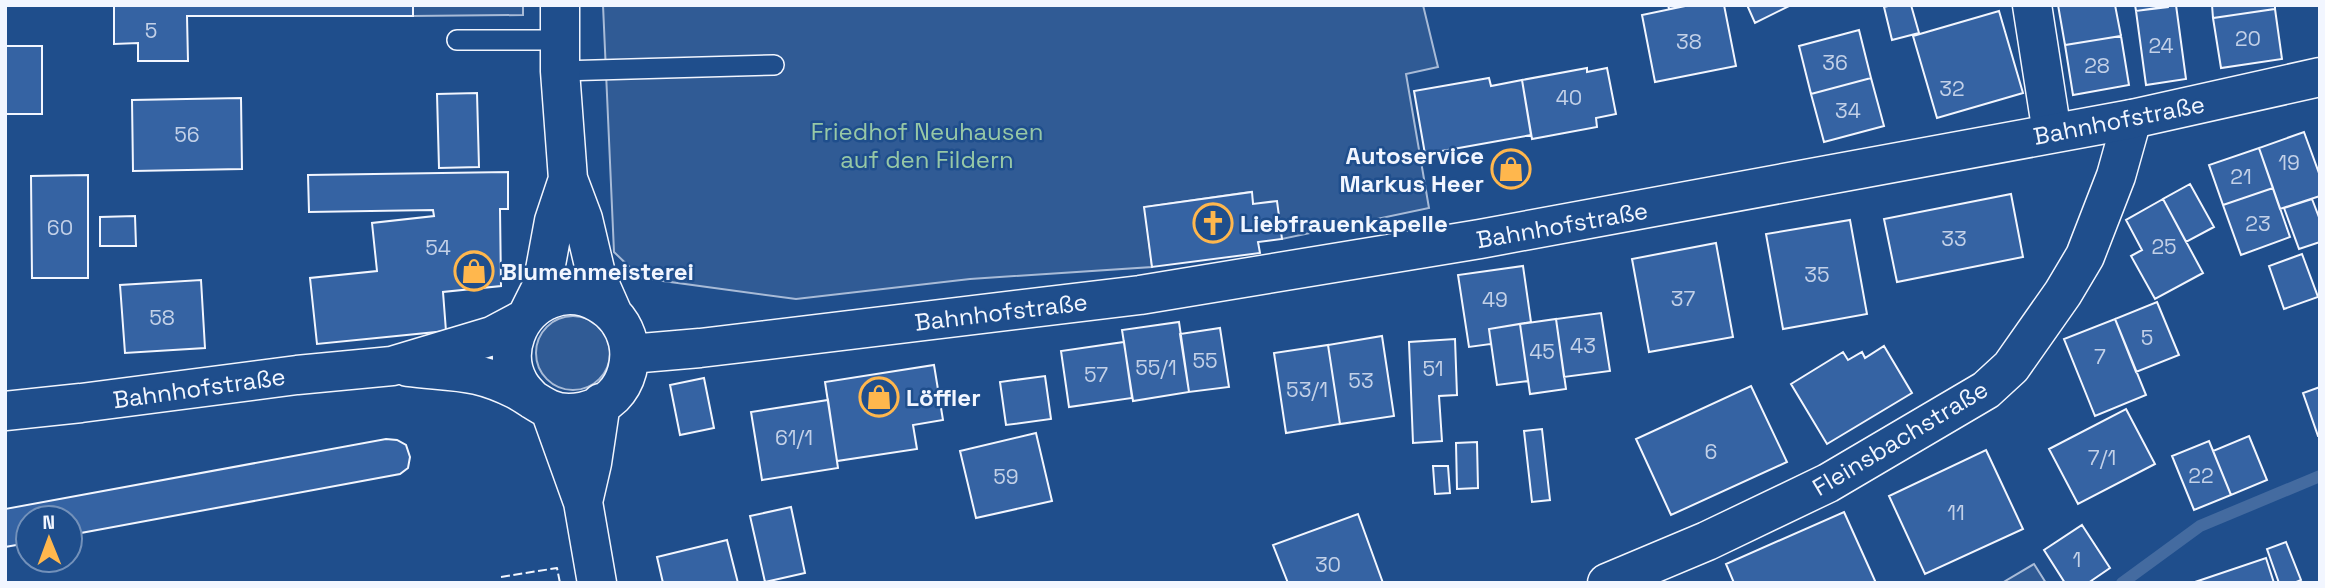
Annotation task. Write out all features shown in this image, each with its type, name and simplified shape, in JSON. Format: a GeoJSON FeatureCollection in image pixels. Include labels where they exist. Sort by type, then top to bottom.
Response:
{"type":"FeatureCollection","features":[{"type":"Feature","properties":{"kind":"street"},"geometry":{"type":"LineString","coordinates":[[2032,5],[2052,133]]}},
{"type":"Feature","properties":{"kind":"street"},"geometry":{"type":"LineString","coordinates":[[560,39],[568,179],[583,219],[597,278],[612,312],[625,331],[630,354]]}},
{"type":"Feature","properties":{"kind":"street","name":"Bahnhofstraße"},"geometry":{"type":"LineString","coordinates":[[392,366],[477,375],[516,389],[541,405],[571,413],[594,409],[613,396],[626,377],[630,354],[1140,295],[1480,239],[2132,119],[2320,77]]}},
{"type":"Feature","properties":{"kind":"street","name":"Fleinsbachstraße"},"geometry":{"type":"LineString","coordinates":[[1607,583],[1707,541],[1828,483],[1986,390],[2011,367],[2063,293],[2085,256],[2116,176],[2132,119]]}},
{"type":"Feature","properties":{"kind":"street"},"geometry":{"type":"LineString","coordinates":[[568,179],[555,221],[541,286],[512,344],[512,364],[519,384],[541,405],[583,502],[597,583]]}},
{"type":"Feature","properties":{"kind":"street","name":"Bahnhofstraße"},"geometry":{"type":"LineString","coordinates":[[5,411],[392,366],[492,336],[510,328],[550,299],[569,295],[593,299],[612,312]]}},
{"type":"Feature","properties":{"kind":"street"},"geometry":{"type":"LineString","coordinates":[[583,502],[601,403]]}},
{"type":"Feature","properties":{"kind":"lane"},"geometry":{"type":"LineString","coordinates":[[457,40],[560,39],[774,65]]}},
{"type":"Feature","properties":{"kind":"shaded area"},"geometry":{"type":"Polygon","coordinates":[[[413,5],[523,5],[523,15],[413,16],[413,5]]]}},
{"type":"Feature","properties":{"kind":"shaded area","name":"Friedhof Neuhausen auf den Fildern"},"geometry":{"type":"Polygon","coordinates":[[[603,5],[1423,5],[1438,67],[1406,74],[1429,208],[1282,239],[1253,204],[1251,192],[1145,207],[1152,267],[970,279],[796,299],[641,278],[614,252],[603,5]]]}},
{"type":"Feature","properties":{"kind":"shaded area"},"geometry":{"type":"Polygon","coordinates":[[[573,316],[587,319],[599,327],[607,339],[610,353],[607,367],[599,379],[587,387],[573,390],[559,387],[547,379],[539,367],[536,353],[539,339],[547,327],[559,319],[573,316]]]}},
{"type":"Feature","properties":{"kind":"shaded area"},"geometry":{"type":"Polygon","coordinates":[[[2034,564],[2046,583],[2002,583],[2034,564]]]}},
{"type":"Feature","properties":{"kind":"building"},"geometry":{"type":"Polygon","coordinates":[[[114,5],[413,5],[413,16],[187,16],[188,61],[138,61],[138,43],[114,44],[114,5]]]}},
{"type":"Feature","properties":{"kind":"building"},"geometry":{"type":"Polygon","coordinates":[[[1668,5],[1690,5],[1669,9],[1668,5]]]}},
{"type":"Feature","properties":{"kind":"building"},"geometry":{"type":"Polygon","coordinates":[[[1690,5],[1724,5],[1736,66],[1655,82],[1642,15],[1690,5]]]}},
{"type":"Feature","properties":{"kind":"building"},"geometry":{"type":"Polygon","coordinates":[[[1747,5],[1791,5],[1755,23],[1747,5]]]}},
{"type":"Feature","properties":{"kind":"building"},"geometry":{"type":"Polygon","coordinates":[[[1911,5],[1919,33],[1892,40],[1884,7],[1911,5]]]}},
{"type":"Feature","properties":{"kind":"building"},"geometry":{"type":"Polygon","coordinates":[[[2058,5],[2115,5],[2121,36],[2065,45],[2058,5]]]}},
{"type":"Feature","properties":{"kind":"building"},"geometry":{"type":"Polygon","coordinates":[[[2135,5],[2168,5],[2168,7],[2136,11],[2135,5]]]}},
{"type":"Feature","properties":{"kind":"building"},"geometry":{"type":"Polygon","coordinates":[[[2176,5],[2186,79],[2146,85],[2136,11],[2176,5]]]}},
{"type":"Feature","properties":{"kind":"building"},"geometry":{"type":"Polygon","coordinates":[[[2212,5],[2275,5],[2275,9],[2213,18],[2212,5]]]}},
{"type":"Feature","properties":{"kind":"building"},"geometry":{"type":"Polygon","coordinates":[[[2275,9],[2282,59],[2221,68],[2213,18],[2275,9]]]}},
{"type":"Feature","properties":{"kind":"building"},"geometry":{"type":"Polygon","coordinates":[[[1999,11],[2023,93],[1937,118],[1913,36],[1999,11]]]}},
{"type":"Feature","properties":{"kind":"building"},"geometry":{"type":"Polygon","coordinates":[[[1859,30],[1871,78],[1811,94],[1799,46],[1859,30]]]}},
{"type":"Feature","properties":{"kind":"building"},"geometry":{"type":"Polygon","coordinates":[[[2121,36],[2129,85],[2073,95],[2065,45],[2121,36]]]}},
{"type":"Feature","properties":{"kind":"building"},"geometry":{"type":"Polygon","coordinates":[[[5,46],[42,46],[42,114],[5,114],[5,46]]]}},
{"type":"Feature","properties":{"kind":"building"},"geometry":{"type":"Polygon","coordinates":[[[1587,68],[1587,72],[1607,68],[1616,114],[1596,118],[1597,127],[1532,139],[1522,80],[1587,68]]]}},
{"type":"Feature","properties":{"kind":"building"},"geometry":{"type":"Polygon","coordinates":[[[1489,78],[1491,86],[1522,80],[1531,135],[1425,154],[1414,91],[1489,78]]]}},
{"type":"Feature","properties":{"kind":"building"},"geometry":{"type":"Polygon","coordinates":[[[1871,78],[1884,126],[1824,142],[1811,94],[1871,78]]]}},
{"type":"Feature","properties":{"kind":"building"},"geometry":{"type":"Polygon","coordinates":[[[477,93],[479,167],[439,168],[437,94],[477,93]]]}},
{"type":"Feature","properties":{"kind":"building"},"geometry":{"type":"Polygon","coordinates":[[[241,98],[242,169],[133,171],[132,100],[241,98]]]}},
{"type":"Feature","properties":{"kind":"building"},"geometry":{"type":"Polygon","coordinates":[[[2304,132],[2320,176],[2320,196],[2280,209],[2259,148],[2304,132]]]}},
{"type":"Feature","properties":{"kind":"building"},"geometry":{"type":"Polygon","coordinates":[[[2259,148],[2273,188],[2223,205],[2209,165],[2259,148]]]}},
{"type":"Feature","properties":{"kind":"building"},"geometry":{"type":"Polygon","coordinates":[[[508,172],[508,209],[500,209],[501,286],[443,292],[446,331],[317,344],[310,278],[377,271],[372,223],[434,216],[433,210],[309,212],[308,175],[508,172]]]}},
{"type":"Feature","properties":{"kind":"building"},"geometry":{"type":"Polygon","coordinates":[[[88,175],[88,278],[32,278],[31,176],[88,175]]]}},
{"type":"Feature","properties":{"kind":"building"},"geometry":{"type":"Polygon","coordinates":[[[2190,184],[2214,227],[2186,242],[2163,199],[2190,184]]]}},
{"type":"Feature","properties":{"kind":"building"},"geometry":{"type":"Polygon","coordinates":[[[2273,188],[2290,237],[2241,255],[2223,205],[2273,188]]]}},
{"type":"Feature","properties":{"kind":"building","name":"Liebfrauenkapelle"},"geometry":{"type":"Polygon","coordinates":[[[1252,192],[1253,204],[1277,201],[1282,239],[1258,242],[1260,253],[1152,267],[1144,207],[1252,192]]]}},
{"type":"Feature","properties":{"kind":"building"},"geometry":{"type":"Polygon","coordinates":[[[2011,194],[2023,257],[1897,282],[1884,219],[2011,194]]]}},
{"type":"Feature","properties":{"kind":"building"},"geometry":{"type":"Polygon","coordinates":[[[2163,199],[2203,273],[2155,299],[2131,256],[2142,250],[2126,220],[2163,199]]]}},
{"type":"Feature","properties":{"kind":"building"},"geometry":{"type":"Polygon","coordinates":[[[2312,199],[2320,220],[2320,242],[2299,249],[2284,208],[2312,199]]]}},
{"type":"Feature","properties":{"kind":"building"},"geometry":{"type":"Polygon","coordinates":[[[135,216],[136,246],[100,246],[100,217],[135,216]]]}},
{"type":"Feature","properties":{"kind":"building"},"geometry":{"type":"Polygon","coordinates":[[[1850,220],[1867,314],[1783,329],[1766,234],[1850,220]]]}},
{"type":"Feature","properties":{"kind":"building"},"geometry":{"type":"Polygon","coordinates":[[[1716,243],[1733,337],[1649,352],[1632,259],[1716,243]]]}},
{"type":"Feature","properties":{"kind":"building"},"geometry":{"type":"Polygon","coordinates":[[[2302,254],[2318,297],[2284,309],[2269,266],[2302,254]]]}},
{"type":"Feature","properties":{"kind":"building"},"geometry":{"type":"Polygon","coordinates":[[[1523,266],[1531,322],[1489,329],[1491,344],[1469,347],[1458,275],[1523,266]]]}},
{"type":"Feature","properties":{"kind":"building"},"geometry":{"type":"Polygon","coordinates":[[[201,280],[205,348],[125,353],[120,285],[201,280]]]}},
{"type":"Feature","properties":{"kind":"building"},"geometry":{"type":"Polygon","coordinates":[[[2157,302],[2179,355],[2136,372],[2115,319],[2157,302]]]}},
{"type":"Feature","properties":{"kind":"building"},"geometry":{"type":"Polygon","coordinates":[[[1601,313],[1610,371],[1564,377],[1556,319],[1601,313]]]}},
{"type":"Feature","properties":{"kind":"building"},"geometry":{"type":"Polygon","coordinates":[[[1556,319],[1566,389],[1530,394],[1520,324],[1556,319]]]}},
{"type":"Feature","properties":{"kind":"building"},"geometry":{"type":"Polygon","coordinates":[[[2115,319],[2146,395],[2095,416],[2064,339],[2115,319]]]}},
{"type":"Feature","properties":{"kind":"building"},"geometry":{"type":"Polygon","coordinates":[[[1179,322],[1189,392],[1133,401],[1122,330],[1179,322]]]}},
{"type":"Feature","properties":{"kind":"building"},"geometry":{"type":"Polygon","coordinates":[[[1520,324],[1528,381],[1497,385],[1489,329],[1520,324]]]}},
{"type":"Feature","properties":{"kind":"building"},"geometry":{"type":"Polygon","coordinates":[[[1220,328],[1229,387],[1189,392],[1180,334],[1220,328]]]}},
{"type":"Feature","properties":{"kind":"building"},"geometry":{"type":"Polygon","coordinates":[[[1382,336],[1394,416],[1340,424],[1328,345],[1382,336]]]}},
{"type":"Feature","properties":{"kind":"building"},"geometry":{"type":"Polygon","coordinates":[[[1455,339],[1457,395],[1439,396],[1442,441],[1413,443],[1409,342],[1455,339]]]}},
{"type":"Feature","properties":{"kind":"building"},"geometry":{"type":"Polygon","coordinates":[[[1124,342],[1132,398],[1069,407],[1061,351],[1124,342]]]}},
{"type":"Feature","properties":{"kind":"building"},"geometry":{"type":"Polygon","coordinates":[[[1328,345],[1340,424],[1286,433],[1274,353],[1328,345]]]}},
{"type":"Feature","properties":{"kind":"building"},"geometry":{"type":"Polygon","coordinates":[[[1884,346],[1912,393],[1827,444],[1791,384],[1843,352],[1848,360],[1862,352],[1865,358],[1884,346]]]}},
{"type":"Feature","properties":{"kind":"building"},"geometry":{"type":"Polygon","coordinates":[[[934,365],[943,420],[913,425],[917,449],[837,461],[825,382],[934,365]]]}},
{"type":"Feature","properties":{"kind":"building"},"geometry":{"type":"Polygon","coordinates":[[[1045,376],[1051,419],[1006,425],[1000,382],[1045,376]]]}},
{"type":"Feature","properties":{"kind":"building"},"geometry":{"type":"Polygon","coordinates":[[[704,378],[714,428],[680,435],[670,385],[704,378]]]}},
{"type":"Feature","properties":{"kind":"building"},"geometry":{"type":"Polygon","coordinates":[[[1751,386],[1787,462],[1671,515],[1636,439],[1751,386]]]}},
{"type":"Feature","properties":{"kind":"building"},"geometry":{"type":"Polygon","coordinates":[[[2320,387],[2320,436],[2318,436],[2303,393],[2320,387]]]}},
{"type":"Feature","properties":{"kind":"building"},"geometry":{"type":"Polygon","coordinates":[[[828,400],[838,468],[762,480],[751,412],[828,400]]]}},
{"type":"Feature","properties":{"kind":"building"},"geometry":{"type":"Polygon","coordinates":[[[2126,409],[2155,464],[2078,504],[2049,449],[2126,409]]]}},
{"type":"Feature","properties":{"kind":"building"},"geometry":{"type":"Polygon","coordinates":[[[1542,429],[1550,500],[1532,502],[1524,431],[1542,429]]]}},
{"type":"Feature","properties":{"kind":"building"},"geometry":{"type":"Polygon","coordinates":[[[1036,433],[1052,501],[976,518],[960,451],[1036,433]]]}},
{"type":"Feature","properties":{"kind":"building"},"geometry":{"type":"Polygon","coordinates":[[[2249,436],[2267,480],[2231,495],[2213,451],[2249,436]]]}},
{"type":"Feature","properties":{"kind":"building"},"geometry":{"type":"Polygon","coordinates":[[[386,439],[397,440],[406,445],[410,457],[408,468],[400,474],[84,532],[84,504],[32,504],[386,439]]]}},
{"type":"Feature","properties":{"kind":"building"},"geometry":{"type":"Polygon","coordinates":[[[2209,441],[2231,495],[2194,510],[2172,456],[2209,441]]]}},
{"type":"Feature","properties":{"kind":"building"},"geometry":{"type":"Polygon","coordinates":[[[1477,442],[1478,488],[1457,489],[1456,443],[1477,442]]]}},
{"type":"Feature","properties":{"kind":"building"},"geometry":{"type":"Polygon","coordinates":[[[1986,450],[2023,529],[1925,574],[1889,496],[1986,450]]]}},
{"type":"Feature","properties":{"kind":"building"},"geometry":{"type":"Polygon","coordinates":[[[1433,466],[1448,466],[1450,493],[1435,494],[1433,466]]]}},
{"type":"Feature","properties":{"kind":"building"},"geometry":{"type":"Polygon","coordinates":[[[14,507],[14,545],[5,547],[5,509],[14,507]]]}},
{"type":"Feature","properties":{"kind":"building"},"geometry":{"type":"Polygon","coordinates":[[[791,507],[805,573],[765,582],[750,516],[791,507]]]}},
{"type":"Feature","properties":{"kind":"building"},"geometry":{"type":"Polygon","coordinates":[[[1844,512],[1876,583],[1734,583],[1726,564],[1844,512]]]}},
{"type":"Feature","properties":{"kind":"building"},"geometry":{"type":"Polygon","coordinates":[[[1358,514],[1383,583],[1288,583],[1273,545],[1358,514]]]}},
{"type":"Feature","properties":{"kind":"building"},"geometry":{"type":"Polygon","coordinates":[[[2082,525],[2110,568],[2088,583],[2065,583],[2044,550],[2082,525]]]}},
{"type":"Feature","properties":{"kind":"building"},"geometry":{"type":"Polygon","coordinates":[[[727,540],[738,583],[663,583],[657,557],[727,540]]]}},
{"type":"Feature","properties":{"kind":"building"},"geometry":{"type":"Polygon","coordinates":[[[2286,542],[2301,580],[2294,583],[2279,583],[2267,549],[2286,542]]]}},
{"type":"Feature","properties":{"kind":"building"},"geometry":{"type":"Polygon","coordinates":[[[2266,558],[2274,583],[2192,583],[2266,558]]]}},
{"type":"Feature","properties":{"kind":"waterway"},"geometry":{"type":"LineString","coordinates":[[2122,583],[2200,526],[2320,476]]}},
{"type":"Feature","properties":{"kind":"fence"},"geometry":{"type":"LineString","coordinates":[[501,577],[557,568],[560,583]]}},
{"type":"Feature","properties":{"kind":"place","name":"Autoservice Markus Heer"},"geometry":{"type":"Point","coordinates":[1511,169]}},
{"type":"Feature","properties":{"kind":"place","name":"Liebfrauenkapelle"},"geometry":{"type":"Point","coordinates":[1213,223]}},
{"type":"Feature","properties":{"kind":"place","name":"Blumenmeisterei"},"geometry":{"type":"Point","coordinates":[474,271]}},
{"type":"Feature","properties":{"kind":"place","name":"Löffler"},"geometry":{"type":"Point","coordinates":[879,397]}}]}
